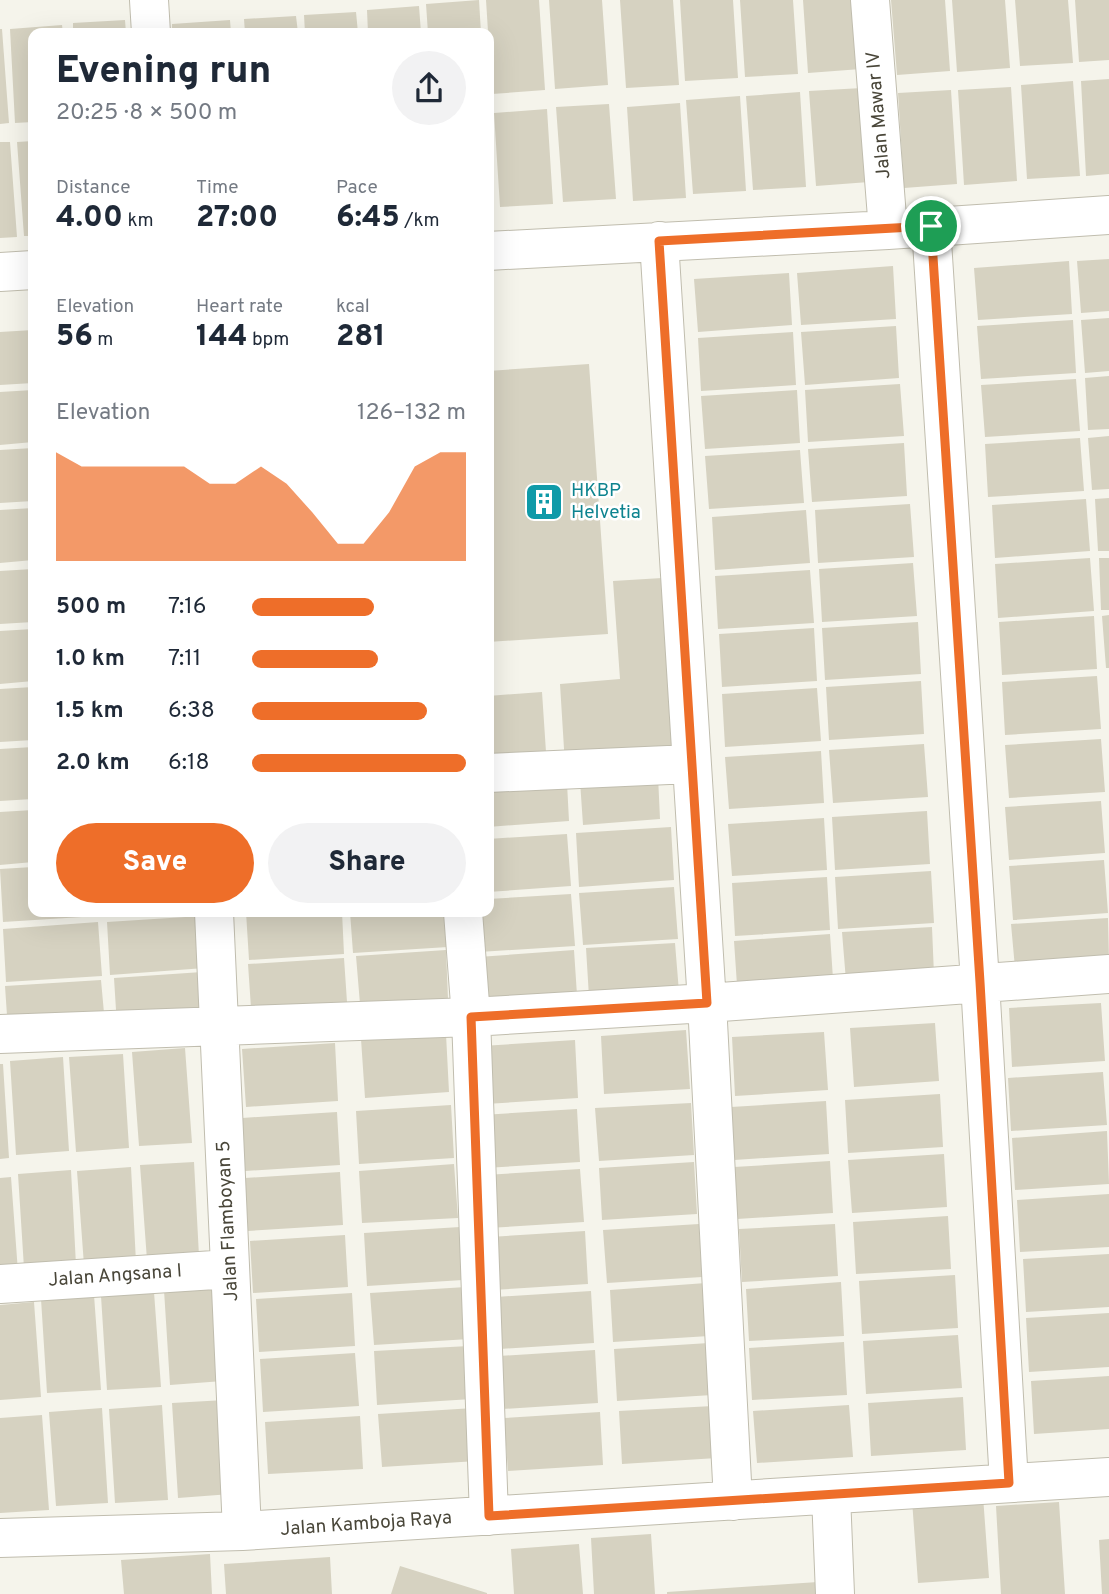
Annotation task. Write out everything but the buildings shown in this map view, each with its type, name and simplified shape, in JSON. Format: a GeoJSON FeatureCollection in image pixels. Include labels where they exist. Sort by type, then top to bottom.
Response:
{"type":"FeatureCollection","features":[{"type":"Feature","properties":{"kind":"street"},"geometry":{"type":"LineString","coordinates":[[149,0],[151,28]]}},
{"type":"Feature","properties":{"kind":"street","name":"Jalan Mawar IV"},"geometry":{"type":"LineString","coordinates":[[870,0],[888,230]]}},
{"type":"Feature","properties":{"kind":"street"},"geometry":{"type":"LineString","coordinates":[[494,251],[888,230],[1109,215]]}},
{"type":"Feature","properties":{"kind":"street"},"geometry":{"type":"LineString","coordinates":[[931,226],[1009,1483]]}},
{"type":"Feature","properties":{"kind":"street"},"geometry":{"type":"LineString","coordinates":[[659,241],[707,1003],[733,1501]]}},
{"type":"Feature","properties":{"kind":"street"},"geometry":{"type":"LineString","coordinates":[[0,272],[28,270]]}},
{"type":"Feature","properties":{"kind":"street"},"geometry":{"type":"LineString","coordinates":[[494,774],[691,764]]}},
{"type":"Feature","properties":{"kind":"street","name":"Jalan Flamboyan 5"},"geometry":{"type":"LineString","coordinates":[[214,917],[242,1531]]}},
{"type":"Feature","properties":{"kind":"street"},"geometry":{"type":"LineString","coordinates":[[463,917],[471,1017],[489,1516]]}},
{"type":"Feature","properties":{"kind":"street"},"geometry":{"type":"LineString","coordinates":[[0,1034],[471,1017],[1109,974]]}},
{"type":"Feature","properties":{"kind":"street","name":"Jalan Angsana I"},"geometry":{"type":"LineString","coordinates":[[0,1284],[230,1269]]}},
{"type":"Feature","properties":{"kind":"street","name":"Jalan Kamboja Raya"},"geometry":{"type":"LineString","coordinates":[[0,1538],[242,1531],[1109,1476]]}},
{"type":"Feature","properties":{"kind":"street"},"geometry":{"type":"LineString","coordinates":[[831,1495],[835,1594]]}},
{"type":"Feature","properties":{"kind":"place","name":"HKBP Helvetia"},"geometry":{"type":"Point","coordinates":[544,502]}},
{"type":"Feature","properties":{"kind":"route"},"geometry":{"type":"LineString","coordinates":[[931,226],[1009,1483],[489,1516],[471,1017],[707,1003],[659,241],[931,226]]}}]}
